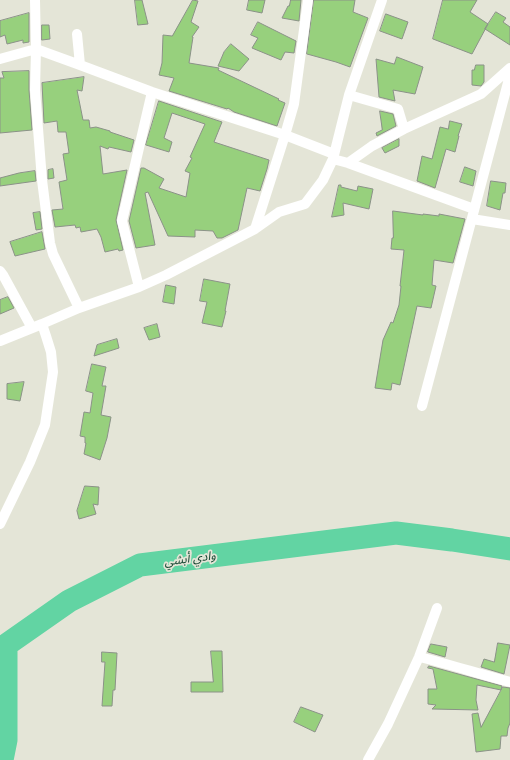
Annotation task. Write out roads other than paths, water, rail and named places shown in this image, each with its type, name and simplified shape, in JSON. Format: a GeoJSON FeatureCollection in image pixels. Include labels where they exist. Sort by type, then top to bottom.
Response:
{"type":"FeatureCollection","features":[{"type":"Feature","properties":{"kind":"street"},"geometry":{"type":"LineString","coordinates":[[35,0],[35,90],[42,180],[50,243],[53,254],[79,308]]}},
{"type":"Feature","properties":{"kind":"street"},"geometry":{"type":"LineString","coordinates":[[255,229],[294,104],[308,0]]}},
{"type":"Feature","properties":{"kind":"street"},"geometry":{"type":"LineString","coordinates":[[0,341],[79,308],[139,287],[166,275],[255,229],[279,212],[305,204],[323,180],[334,156],[349,95],[382,0]]}},
{"type":"Feature","properties":{"kind":"street"},"geometry":{"type":"LineString","coordinates":[[77,34],[80,65]]}},
{"type":"Feature","properties":{"kind":"street"},"geometry":{"type":"LineString","coordinates":[[0,60],[36,49],[152,92],[285,135],[348,162],[474,209]]}},
{"type":"Feature","properties":{"kind":"street"},"geometry":{"type":"LineString","coordinates":[[348,162],[372,146],[404,129],[481,94],[510,68]]}},
{"type":"Feature","properties":{"kind":"street"},"geometry":{"type":"LineString","coordinates":[[422,406],[510,75]]}},
{"type":"Feature","properties":{"kind":"street"},"geometry":{"type":"LineString","coordinates":[[139,287],[122,221],[152,92]]}},
{"type":"Feature","properties":{"kind":"street"},"geometry":{"type":"LineString","coordinates":[[349,95],[398,108],[404,129]]}},
{"type":"Feature","properties":{"kind":"street"},"geometry":{"type":"LineString","coordinates":[[472,219],[510,225]]}},
{"type":"Feature","properties":{"kind":"street"},"geometry":{"type":"LineString","coordinates":[[1,274],[32,328]]}},
{"type":"Feature","properties":{"kind":"street"},"geometry":{"type":"LineString","coordinates":[[0,524],[30,462],[45,425],[53,372],[51,352],[42,324]]}},
{"type":"Feature","properties":{"kind":"street"},"geometry":{"type":"LineString","coordinates":[[368,760],[388,724],[419,657],[437,608]]}},
{"type":"Feature","properties":{"kind":"street"},"geometry":{"type":"LineString","coordinates":[[419,657],[446,663],[510,682]]}},
{"type":"Feature","properties":{"kind":"waterway","name":"وادي أبشي"},"geometry":{"type":"LineString","coordinates":[[2,760],[6,740],[6,645],[69,601],[140,565],[396,533],[510,549]]}}]}
